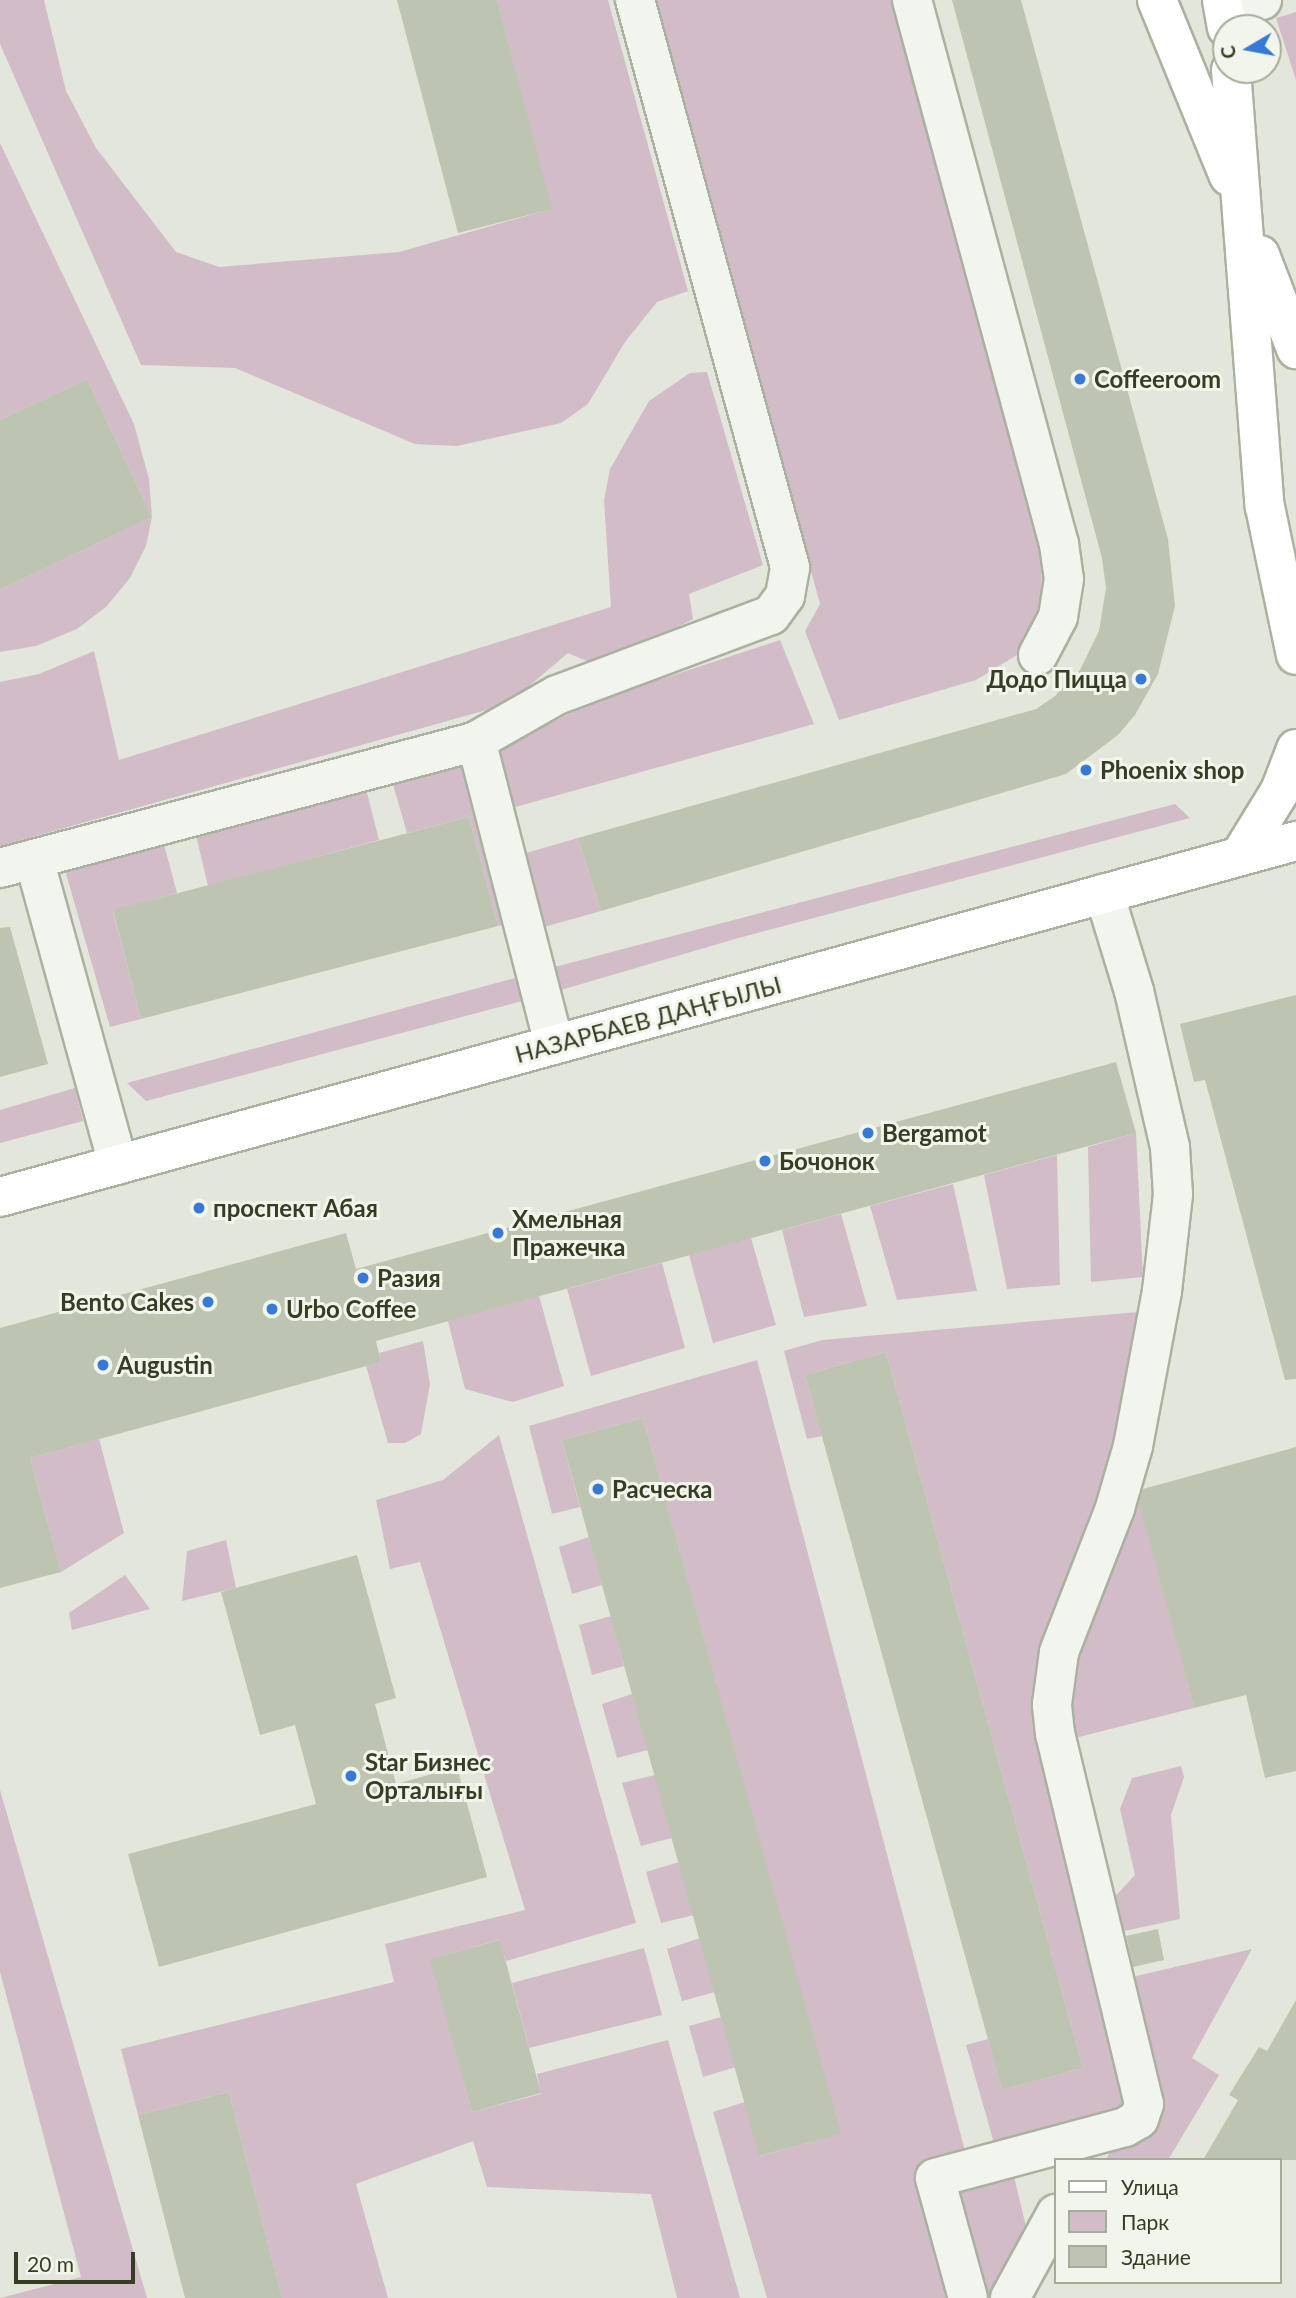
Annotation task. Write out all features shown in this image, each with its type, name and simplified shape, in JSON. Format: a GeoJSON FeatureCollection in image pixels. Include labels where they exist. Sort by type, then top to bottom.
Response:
{"type":"FeatureCollection","features":[{"type":"Feature","properties":{"kind":"main road"},"geometry":{"type":"LineString","coordinates":[[1157,0],[1296,349]]}},
{"type":"Feature","properties":{"kind":"main road"},"geometry":{"type":"LineString","coordinates":[[1232,84],[1245,216],[1265,507],[1296,655]]}},
{"type":"Feature","properties":{"kind":"main road"},"geometry":{"type":"LineString","coordinates":[[1245,216],[1296,304]]}},
{"type":"Feature","properties":{"kind":"main road"},"geometry":{"type":"LineString","coordinates":[[1240,856],[1280,791],[1296,749]]}},
{"type":"Feature","properties":{"kind":"main road","name":"НАЗАРБАЕВ ДАҢҒЫЛЫ"},"geometry":{"type":"LineString","coordinates":[[0,1197],[1296,841]]}},
{"type":"Feature","properties":{"kind":"lane"},"geometry":{"type":"LineString","coordinates":[[118,1165],[17,863],[476,741],[557,695],[771,615],[785,596],[790,567],[635,0]]}},
{"type":"Feature","properties":{"kind":"lane"},"geometry":{"type":"LineString","coordinates":[[912,0],[1059,544],[1064,579],[1058,617],[1038,655]]}},
{"type":"Feature","properties":{"kind":"lane"},"geometry":{"type":"LineString","coordinates":[[1225,13],[1262,0]]}},
{"type":"Feature","properties":{"kind":"lane"},"geometry":{"type":"LineString","coordinates":[[476,741],[554,1044]]}},
{"type":"Feature","properties":{"kind":"lane"},"geometry":{"type":"LineString","coordinates":[[968,2298],[935,2178],[1094,2146],[1139,2119],[1144,2104],[1055,1734],[1053,1693],[1059,1652],[1115,1508],[1133,1446],[1162,1291],[1173,1171],[1134,991],[1104,894]]}},
{"type":"Feature","properties":{"kind":"lane"},"geometry":{"type":"LineString","coordinates":[[1010,2298],[1054,2218]]}},
{"type":"Feature","properties":{"kind":"green space"},"geometry":{"type":"Polygon","coordinates":[[[0,0],[44,0],[66,91],[96,148],[176,252],[219,267],[399,252],[551,209],[497,0],[608,0],[688,291],[657,302],[625,342],[588,404],[561,423],[457,446],[415,444],[235,368],[141,365],[0,44],[0,0]]]}},
{"type":"Feature","properties":{"kind":"green space"},"geometry":{"type":"Polygon","coordinates":[[[655,0],[896,0],[1042,557],[1041,610],[1017,655],[976,680],[839,720],[805,631],[820,604],[655,0]]]}},
{"type":"Feature","properties":{"kind":"green space"},"geometry":{"type":"Polygon","coordinates":[[[1296,12],[1296,80],[1282,37],[1282,16],[1296,12]]]}},
{"type":"Feature","properties":{"kind":"green space"},"geometry":{"type":"Polygon","coordinates":[[[0,143],[134,424],[149,479],[152,517],[87,379],[0,420],[0,143]]]}},
{"type":"Feature","properties":{"kind":"green space"},"geometry":{"type":"Polygon","coordinates":[[[707,372],[763,565],[689,594],[693,619],[603,668],[568,653],[508,704],[0,846],[0,682],[39,674],[94,651],[119,760],[611,607],[604,500],[610,469],[649,401],[690,373],[707,372]]]}},
{"type":"Feature","properties":{"kind":"green space"},"geometry":{"type":"Polygon","coordinates":[[[152,517],[146,546],[130,578],[106,607],[77,629],[36,646],[0,652],[0,590],[152,517]]]}},
{"type":"Feature","properties":{"kind":"green space"},"geometry":{"type":"Polygon","coordinates":[[[780,640],[814,724],[508,809],[494,750],[600,699],[780,640]]]}},
{"type":"Feature","properties":{"kind":"green space"},"geometry":{"type":"Polygon","coordinates":[[[473,760],[512,923],[498,926],[469,817],[407,833],[392,781],[473,760]]]}},
{"type":"Feature","properties":{"kind":"green space"},"geometry":{"type":"Polygon","coordinates":[[[365,785],[379,840],[208,886],[195,831],[365,785]]]}},
{"type":"Feature","properties":{"kind":"green space"},"geometry":{"type":"Polygon","coordinates":[[[1175,804],[1190,818],[735,939],[554,992],[547,969],[1175,804]]]}},
{"type":"Feature","properties":{"kind":"green space"},"geometry":{"type":"Polygon","coordinates":[[[162,837],[177,893],[113,911],[141,1019],[110,1027],[63,863],[162,837]]]}},
{"type":"Feature","properties":{"kind":"green space"},"geometry":{"type":"Polygon","coordinates":[[[578,838],[601,911],[544,927],[526,853],[578,838]]]}},
{"type":"Feature","properties":{"kind":"green space"},"geometry":{"type":"Polygon","coordinates":[[[515,978],[522,1001],[146,1101],[127,1083],[515,978]]]}},
{"type":"Feature","properties":{"kind":"green space"},"geometry":{"type":"Polygon","coordinates":[[[75,1088],[83,1121],[0,1143],[0,1110],[75,1088]]]}},
{"type":"Feature","properties":{"kind":"green space"},"geometry":{"type":"Polygon","coordinates":[[[1136,1133],[1143,1277],[1091,1282],[1088,1147],[1136,1133]]]}},
{"type":"Feature","properties":{"kind":"green space"},"geometry":{"type":"Polygon","coordinates":[[[1057,1155],[1060,1285],[1007,1289],[984,1175],[1057,1155]]]}},
{"type":"Feature","properties":{"kind":"green space"},"geometry":{"type":"Polygon","coordinates":[[[953,1184],[977,1291],[897,1300],[870,1206],[953,1184]]]}},
{"type":"Feature","properties":{"kind":"green space"},"geometry":{"type":"Polygon","coordinates":[[[841,1214],[867,1306],[804,1317],[782,1230],[841,1214]]]}},
{"type":"Feature","properties":{"kind":"green space"},"geometry":{"type":"Polygon","coordinates":[[[751,1238],[776,1325],[713,1343],[689,1255],[751,1238]]]}},
{"type":"Feature","properties":{"kind":"green space"},"geometry":{"type":"Polygon","coordinates":[[[662,1263],[685,1348],[591,1376],[567,1289],[662,1263]]]}},
{"type":"Feature","properties":{"kind":"green space"},"geometry":{"type":"Polygon","coordinates":[[[539,1296],[564,1386],[513,1402],[465,1389],[448,1321],[539,1296]]]}},
{"type":"Feature","properties":{"kind":"green space"},"geometry":{"type":"Polygon","coordinates":[[[1138,1312],[1110,1471],[1039,1656],[1032,1696],[1037,1740],[1127,2092],[1123,2106],[1114,2113],[994,2143],[966,2045],[988,2039],[1002,2090],[1083,2068],[886,1352],[805,1375],[822,1436],[807,1439],[784,1351],[822,1340],[1138,1312]]]}},
{"type":"Feature","properties":{"kind":"green space"},"geometry":{"type":"Polygon","coordinates":[[[423,1341],[430,1384],[421,1434],[405,1443],[388,1443],[366,1366],[381,1362],[379,1353],[423,1341]]]}},
{"type":"Feature","properties":{"kind":"green space"},"geometry":{"type":"Polygon","coordinates":[[[757,1360],[965,2151],[920,2165],[954,2298],[767,2298],[713,2112],[745,2102],[760,2156],[840,2134],[643,1418],[562,1440],[580,1507],[552,1514],[529,1426],[757,1360]]]}},
{"type":"Feature","properties":{"kind":"green space"},"geometry":{"type":"Polygon","coordinates":[[[499,1435],[636,1923],[506,1961],[499,1940],[431,1959],[472,2112],[541,2094],[537,2074],[668,2040],[740,2298],[677,2298],[651,2194],[487,2187],[473,2141],[356,2184],[388,2298],[282,2298],[229,2092],[138,2115],[121,2049],[394,1982],[385,1944],[525,1910],[420,1562],[390,1569],[376,1500],[443,1480],[499,1435]]]}},
{"type":"Feature","properties":{"kind":"green space"},"geometry":{"type":"Polygon","coordinates":[[[99,1439],[124,1533],[61,1572],[30,1458],[99,1439]]]}},
{"type":"Feature","properties":{"kind":"green space"},"geometry":{"type":"Polygon","coordinates":[[[1137,1491],[1194,1708],[1067,1740],[1068,1678],[1137,1491]]]}},
{"type":"Feature","properties":{"kind":"green space"},"geometry":{"type":"Polygon","coordinates":[[[589,1537],[602,1585],[572,1594],[559,1547],[589,1537]]]}},
{"type":"Feature","properties":{"kind":"green space"},"geometry":{"type":"Polygon","coordinates":[[[226,1540],[236,1588],[182,1601],[187,1551],[226,1540]]]}},
{"type":"Feature","properties":{"kind":"green space"},"geometry":{"type":"Polygon","coordinates":[[[125,1575],[150,1609],[72,1630],[69,1613],[125,1575]]]}},
{"type":"Feature","properties":{"kind":"green space"},"geometry":{"type":"Polygon","coordinates":[[[611,1616],[624,1666],[592,1675],[579,1625],[611,1616]]]}},
{"type":"Feature","properties":{"kind":"green space"},"geometry":{"type":"Polygon","coordinates":[[[632,1694],[648,1750],[617,1758],[602,1704],[632,1694]]]}},
{"type":"Feature","properties":{"kind":"green space"},"geometry":{"type":"Polygon","coordinates":[[[1181,1766],[1184,1777],[1171,1815],[1180,1919],[1115,1933],[1108,1904],[1135,1875],[1120,1809],[1132,1778],[1181,1766]]]}},
{"type":"Feature","properties":{"kind":"green space"},"geometry":{"type":"Polygon","coordinates":[[[655,1775],[672,1838],[641,1846],[622,1783],[655,1775]]]}},
{"type":"Feature","properties":{"kind":"green space"},"geometry":{"type":"Polygon","coordinates":[[[0,1790],[147,2298],[0,2298],[81,2277],[0,1972],[0,1790]]]}},
{"type":"Feature","properties":{"kind":"green space"},"geometry":{"type":"Polygon","coordinates":[[[679,1862],[694,1915],[661,1923],[646,1872],[679,1862]]]}},
{"type":"Feature","properties":{"kind":"green space"},"geometry":{"type":"Polygon","coordinates":[[[700,1938],[715,1992],[682,2001],[667,1949],[700,1938]]]}},
{"type":"Feature","properties":{"kind":"green space"},"geometry":{"type":"Polygon","coordinates":[[[644,1948],[662,2015],[529,2048],[512,1983],[644,1948]]]}},
{"type":"Feature","properties":{"kind":"green space"},"geometry":{"type":"Polygon","coordinates":[[[1252,1949],[1192,2058],[1219,2075],[1169,2158],[1107,2158],[1112,2147],[1138,2139],[1128,1978],[1252,1949]]]}},
{"type":"Feature","properties":{"kind":"green space"},"geometry":{"type":"Polygon","coordinates":[[[721,2017],[736,2067],[703,2077],[689,2026],[721,2017]]]}},
{"type":"Feature","properties":{"kind":"green space"},"geometry":{"type":"Polygon","coordinates":[[[1013,2172],[1028,2235],[992,2298],[981,2289],[951,2187],[1013,2172]]]}},
{"type":"Feature","properties":{"kind":"building"},"geometry":{"type":"Polygon","coordinates":[[[397,0],[497,0],[552,209],[458,233],[397,0]]]}},
{"type":"Feature","properties":{"kind":"building"},"geometry":{"type":"Polygon","coordinates":[[[952,0],[1021,0],[1168,539],[1175,606],[1158,674],[1135,715],[1118,735],[1066,774],[601,911],[578,838],[1036,709],[1055,696],[1080,670],[1099,631],[1106,588],[1102,558],[952,0]]]}},
{"type":"Feature","properties":{"kind":"building"},"geometry":{"type":"Polygon","coordinates":[[[87,379],[152,517],[0,590],[0,420],[87,379]]]}},
{"type":"Feature","properties":{"kind":"building"},"geometry":{"type":"Polygon","coordinates":[[[469,817],[498,926],[141,1019],[113,910],[469,817]]]}},
{"type":"Feature","properties":{"kind":"building"},"geometry":{"type":"Polygon","coordinates":[[[10,927],[48,1064],[0,1077],[0,928],[10,927]]]}},
{"type":"Feature","properties":{"kind":"building"},"geometry":{"type":"Polygon","coordinates":[[[1296,995],[1296,1379],[1285,1380],[1205,1080],[1194,1082],[1180,1024],[1296,995]]]}},
{"type":"Feature","properties":{"kind":"building"},"geometry":{"type":"Polygon","coordinates":[[[1116,1062],[1136,1133],[376,1341],[381,1362],[30,1458],[61,1572],[0,1588],[0,1328],[346,1233],[356,1269],[1116,1062]]]}},
{"type":"Feature","properties":{"kind":"building"},"geometry":{"type":"Polygon","coordinates":[[[886,1352],[1083,2068],[1002,2090],[805,1375],[886,1352]]]}},
{"type":"Feature","properties":{"kind":"building"},"geometry":{"type":"Polygon","coordinates":[[[643,1418],[841,2134],[759,2156],[562,1440],[643,1418]]]}},
{"type":"Feature","properties":{"kind":"building"},"geometry":{"type":"Polygon","coordinates":[[[1296,1447],[1296,1771],[1265,1778],[1246,1695],[1194,1708],[1139,1502],[1143,1489],[1296,1447]]]}},
{"type":"Feature","properties":{"kind":"building","name":"Star Бизнес Орталығы"},"geometry":{"type":"Polygon","coordinates":[[[357,1555],[396,1698],[375,1704],[396,1784],[457,1767],[487,1877],[159,1967],[128,1854],[316,1804],[295,1725],[260,1735],[221,1592],[357,1555]]]}},
{"type":"Feature","properties":{"kind":"building"},"geometry":{"type":"Polygon","coordinates":[[[1158,1929],[1164,1960],[1133,1967],[1126,1936],[1158,1929]]]}},
{"type":"Feature","properties":{"kind":"building"},"geometry":{"type":"Polygon","coordinates":[[[500,1940],[541,2093],[472,2112],[430,1959],[500,1940]]]}},
{"type":"Feature","properties":{"kind":"building"},"geometry":{"type":"Polygon","coordinates":[[[1296,2000],[1296,2160],[1204,2158],[1238,2100],[1229,2095],[1259,2047],[1267,2051],[1296,2000]]]}},
{"type":"Feature","properties":{"kind":"building"},"geometry":{"type":"Polygon","coordinates":[[[229,2092],[282,2298],[185,2298],[138,2115],[229,2092]]]}},
{"type":"Feature","properties":{"kind":"place","name":"Coffeeroom"},"geometry":{"type":"Point","coordinates":[1080,379]}},
{"type":"Feature","properties":{"kind":"place","name":"Додо Пицца"},"geometry":{"type":"Point","coordinates":[1141,679]}},
{"type":"Feature","properties":{"kind":"place","name":"Phoenix shop"},"geometry":{"type":"Point","coordinates":[1086,770]}},
{"type":"Feature","properties":{"kind":"place","name":"Bergamot"},"geometry":{"type":"Point","coordinates":[868,1133]}},
{"type":"Feature","properties":{"kind":"place","name":"Бочонок"},"geometry":{"type":"Point","coordinates":[765,1161]}},
{"type":"Feature","properties":{"kind":"place","name":"проспект Абая"},"geometry":{"type":"Point","coordinates":[199,1208]}},
{"type":"Feature","properties":{"kind":"place","name":"Хмельная Пражечка"},"geometry":{"type":"Point","coordinates":[498,1233]}},
{"type":"Feature","properties":{"kind":"place","name":"Разия"},"geometry":{"type":"Point","coordinates":[363,1278]}},
{"type":"Feature","properties":{"kind":"place","name":"Bento Cakes"},"geometry":{"type":"Point","coordinates":[208,1302]}},
{"type":"Feature","properties":{"kind":"place","name":"Urbo Coffee"},"geometry":{"type":"Point","coordinates":[272,1309]}},
{"type":"Feature","properties":{"kind":"place","name":"Augustin"},"geometry":{"type":"Point","coordinates":[103,1365]}},
{"type":"Feature","properties":{"kind":"place","name":"Расческа"},"geometry":{"type":"Point","coordinates":[598,1489]}},
{"type":"Feature","properties":{"kind":"place","name":"Star Бизнес Орталығы"},"geometry":{"type":"Point","coordinates":[351,1776]}}]}
